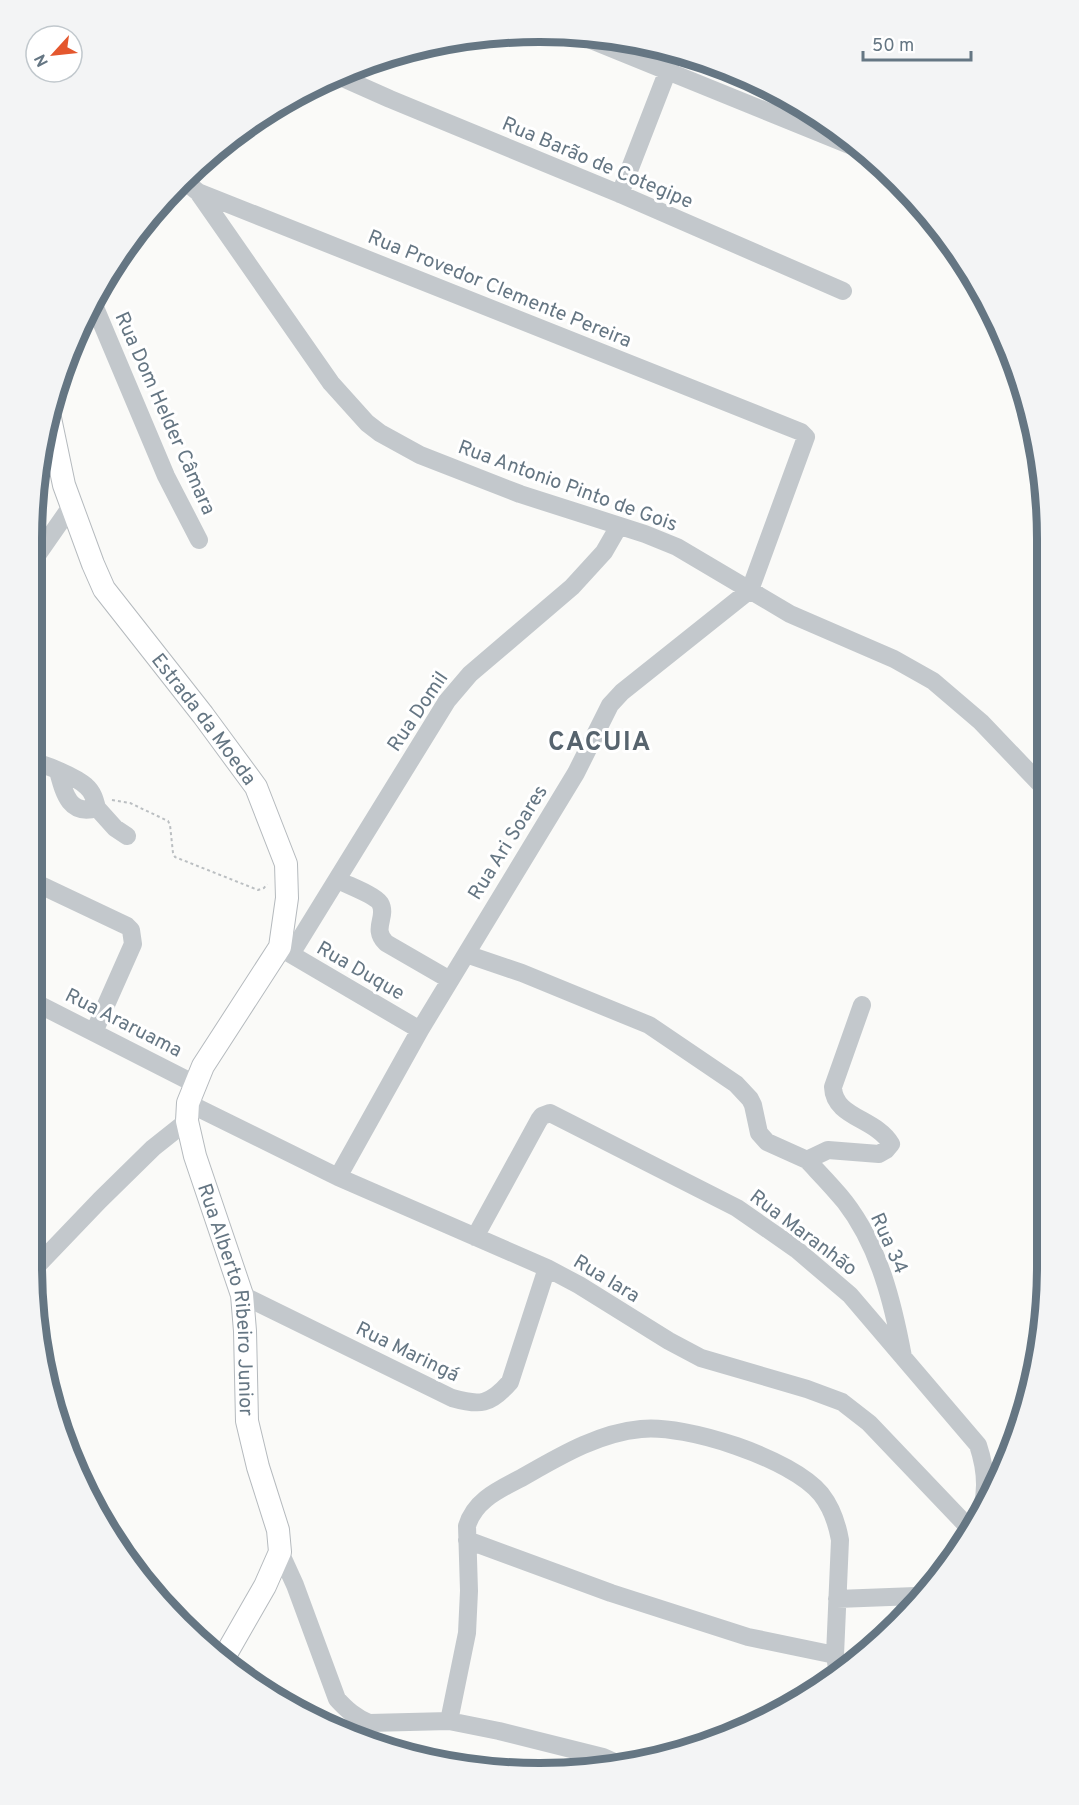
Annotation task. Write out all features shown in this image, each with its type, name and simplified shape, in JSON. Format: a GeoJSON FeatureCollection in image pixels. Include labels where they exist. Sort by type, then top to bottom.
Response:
{"type":"FeatureCollection","features":[{"type":"Feature","properties":{"kind":"main road","name":"Estrada da Moeda"},"geometry":{"type":"LineString","coordinates":[[53,436],[60,469],[72,506],[104,589],[203,715],[256,787],[286,864],[285,951]]}},
{"type":"Feature","properties":{"kind":"main road"},"geometry":{"type":"LineString","coordinates":[[190,1103],[203,1066],[285,951]]}},
{"type":"Feature","properties":{"kind":"main road","name":"Rua Alberto Ribeiro Junior"},"geometry":{"type":"LineString","coordinates":[[190,1103],[195,1156],[242,1295],[247,1421],[258,1467],[278,1530],[280,1552]]}},
{"type":"Feature","properties":{"kind":"main road"},"geometry":{"type":"LineString","coordinates":[[227,1652],[265,1586],[280,1552]]}},
{"type":"Feature","properties":{"kind":"street"},"geometry":{"type":"LineString","coordinates":[[607,47],[833,138]]}},
{"type":"Feature","properties":{"kind":"street"},"geometry":{"type":"LineString","coordinates":[[620,194],[672,60]]}},
{"type":"Feature","properties":{"kind":"street","name":"Rua Barão de Cotegipe"},"geometry":{"type":"LineString","coordinates":[[348,80],[620,194],[843,291]]}},
{"type":"Feature","properties":{"kind":"street","name":"Rua Provedor Clemente Pereira"},"geometry":{"type":"LineString","coordinates":[[190,186],[198,192],[804,434],[806,441],[750,590]]}},
{"type":"Feature","properties":{"kind":"street","name":"Rua Antonio Pinto de Gois"},"geometry":{"type":"LineString","coordinates":[[198,192],[331,383],[373,428],[420,455],[520,494],[645,534],[677,547],[790,614],[894,659],[933,681],[981,722],[1037,781]]}},
{"type":"Feature","properties":{"kind":"street","name":"Rua Dom Helder Câmara"},"geometry":{"type":"LineString","coordinates":[[97,312],[166,476],[199,540]]}},
{"type":"Feature","properties":{"kind":"street"},"geometry":{"type":"LineString","coordinates":[[42,548],[72,506]]}},
{"type":"Feature","properties":{"kind":"street","name":"Rua Domil"},"geometry":{"type":"LineString","coordinates":[[285,951],[338,880],[447,701],[470,674],[572,587],[604,552],[619,526]]}},
{"type":"Feature","properties":{"kind":"street","name":"Rua Ari Soares"},"geometry":{"type":"LineString","coordinates":[[338,1177],[420,1030],[576,773],[610,705],[622,692],[750,590]]}},
{"type":"Feature","properties":{"kind":"street"},"geometry":{"type":"LineString","coordinates":[[42,764],[58,771],[64,794],[70,802],[88,811],[96,803],[115,828],[127,836]]}},
{"type":"Feature","properties":{"kind":"street"},"geometry":{"type":"LineString","coordinates":[[338,880],[378,900],[382,909],[379,932],[386,943],[450,980]]}},
{"type":"Feature","properties":{"kind":"street"},"geometry":{"type":"LineString","coordinates":[[42,886],[128,926],[131,930],[133,944],[94,1032]]}},
{"type":"Feature","properties":{"kind":"street","name":"Rua Duque"},"geometry":{"type":"LineString","coordinates":[[285,951],[420,1030]]}},
{"type":"Feature","properties":{"kind":"street"},"geometry":{"type":"LineString","coordinates":[[466,954],[522,973],[649,1025],[736,1084],[750,1099],[759,1133],[767,1142],[807,1160],[828,1150],[879,1155],[891,1144],[879,1130],[839,1106],[833,1098],[833,1087],[862,1005]]}},
{"type":"Feature","properties":{"kind":"street","name":"Rua Araruama"},"geometry":{"type":"LineString","coordinates":[[42,1006],[94,1032],[190,1103]]}},
{"type":"Feature","properties":{"kind":"street"},"geometry":{"type":"LineString","coordinates":[[42,1260],[153,1148],[190,1103]]}},
{"type":"Feature","properties":{"kind":"street","name":"Rua Iara"},"geometry":{"type":"LineString","coordinates":[[190,1103],[338,1177],[547,1268],[701,1358],[807,1389],[842,1402],[869,1423],[964,1523]]}},
{"type":"Feature","properties":{"kind":"street","name":"Rua Maranhão"},"geometry":{"type":"LineString","coordinates":[[475,1237],[542,1116],[550,1113],[594,1134],[737,1208],[796,1248],[850,1295],[978,1445],[986,1467],[985,1487]]}},
{"type":"Feature","properties":{"kind":"street","name":"Rua 34"},"geometry":{"type":"LineString","coordinates":[[807,1160],[845,1202],[865,1234],[879,1265],[897,1324],[904,1359]]}},
{"type":"Feature","properties":{"kind":"street","name":"Rua Maringá"},"geometry":{"type":"LineString","coordinates":[[242,1295],[452,1398],[470,1403],[482,1403],[500,1394],[510,1382],[547,1268]]}},
{"type":"Feature","properties":{"kind":"street"},"geometry":{"type":"LineString","coordinates":[[449,1721],[467,1633],[469,1591],[467,1526],[477,1505],[490,1495],[561,1455],[615,1433],[643,1428],[674,1430],[736,1446],[792,1471],[820,1493],[830,1508],[840,1540],[836,1664]]}},
{"type":"Feature","properties":{"kind":"street"},"geometry":{"type":"LineString","coordinates":[[467,1540],[611,1593],[748,1637],[835,1655]]}},
{"type":"Feature","properties":{"kind":"street"},"geometry":{"type":"LineString","coordinates":[[280,1552],[295,1585],[337,1699],[348,1712],[358,1719],[369,1723],[449,1721],[499,1731],[606,1759]]}},
{"type":"Feature","properties":{"kind":"street"},"geometry":{"type":"LineString","coordinates":[[837,1599],[912,1596]]}},
{"type":"Feature","properties":{"kind":"street"},"geometry":{"type":"LineString","coordinates":[[368,1733],[369,1723]]}},
{"type":"Feature","properties":{"kind":"path"},"geometry":{"type":"LineString","coordinates":[[96,803],[130,803],[168,821],[175,857],[258,890],[264,888],[273,875],[286,864]]}},
{"type":"Feature","properties":{"kind":"district","name":"CACUIA"},"geometry":{"type":"Point","coordinates":[600,741]}}]}
